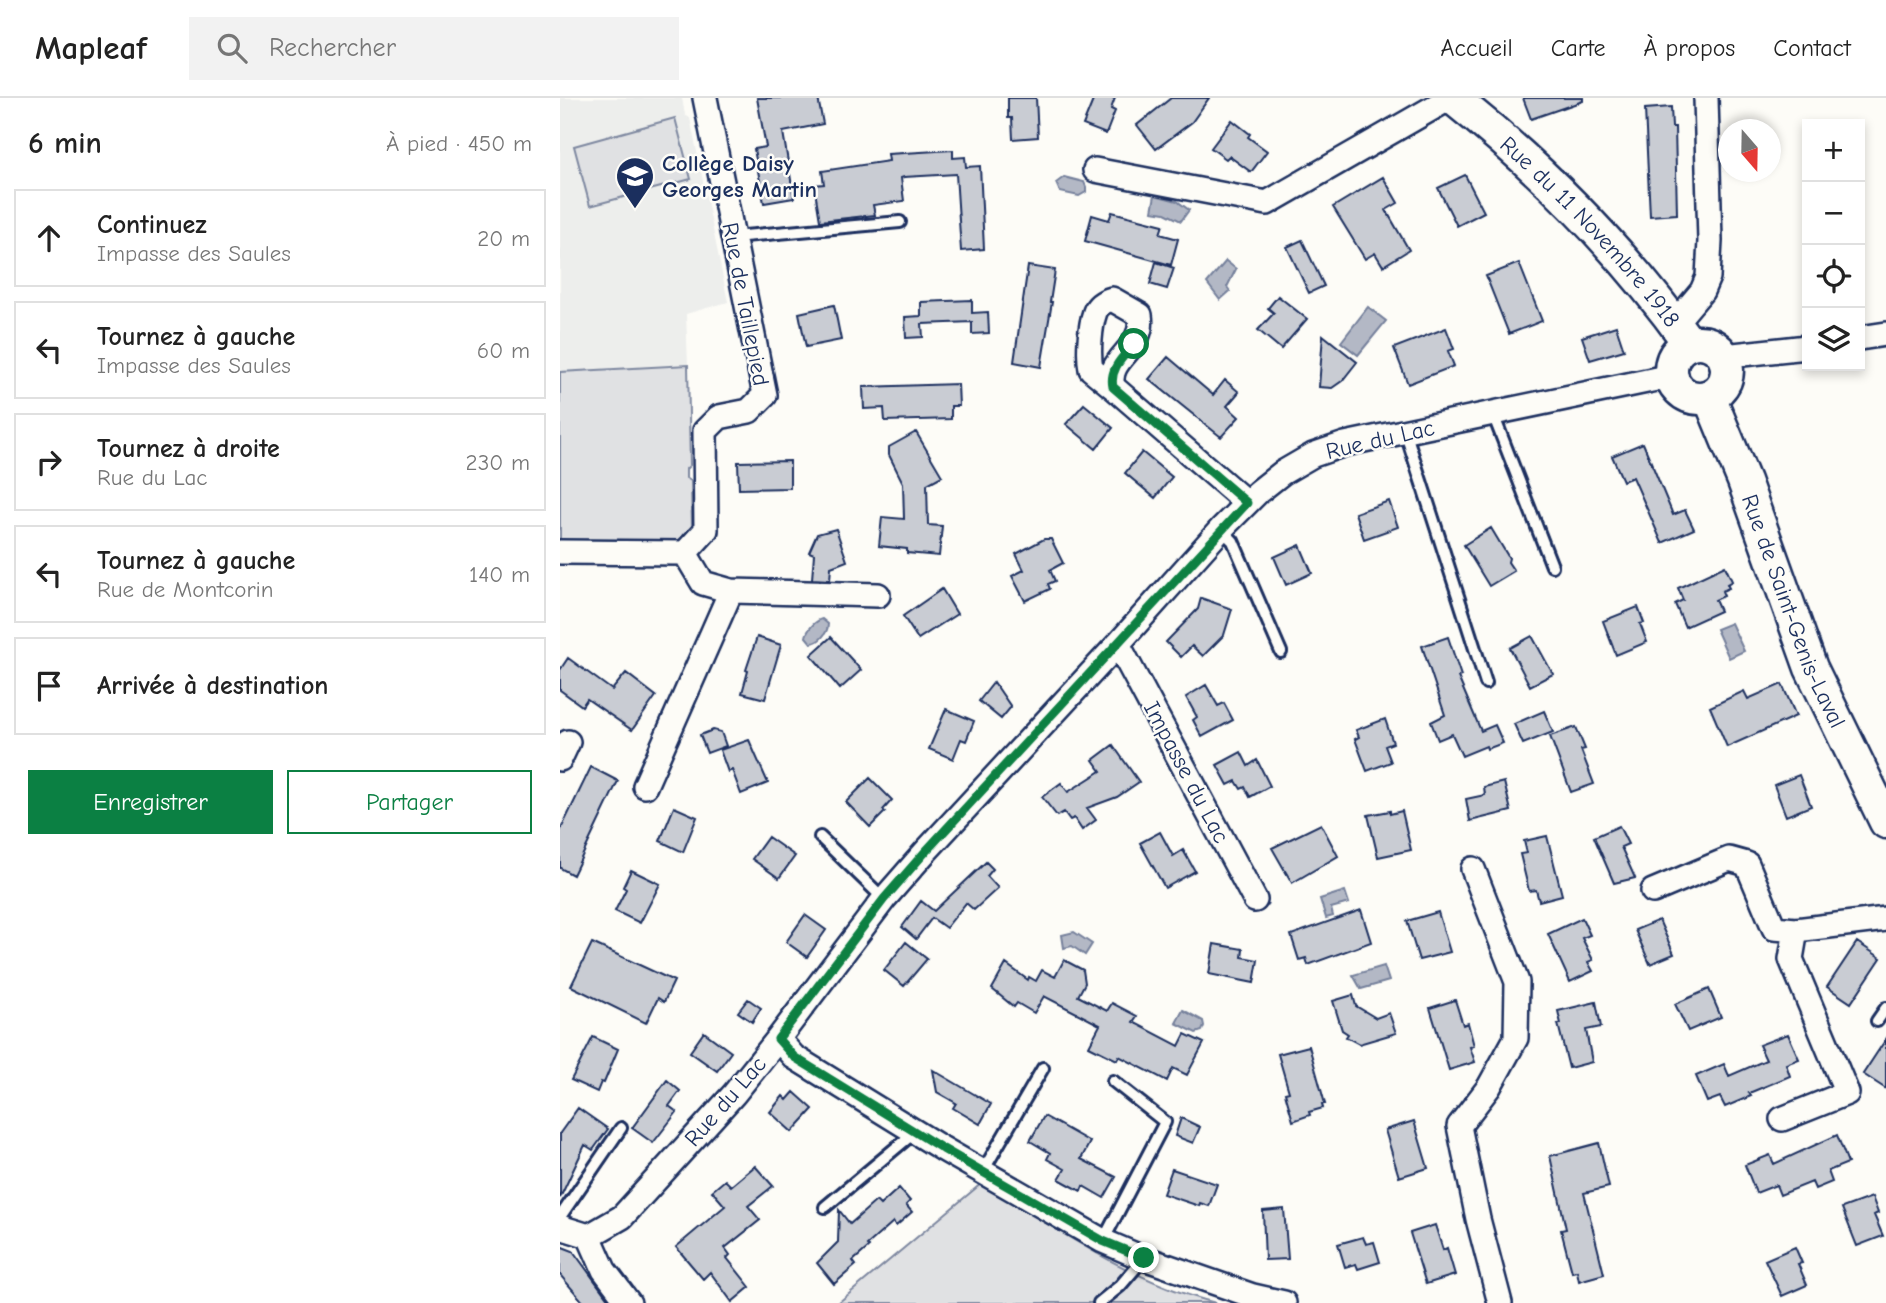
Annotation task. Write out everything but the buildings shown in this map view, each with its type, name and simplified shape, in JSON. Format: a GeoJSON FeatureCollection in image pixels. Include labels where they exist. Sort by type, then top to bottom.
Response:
{"type":"FeatureCollection","features":[{"type":"Feature","properties":{"kind":"street","name":"Rue de Taillepied"},"geometry":{"type":"LineString","coordinates":[[685,553],[706,530],[705,431],[719,416],[749,411],[765,395],[705,98]]}},
{"type":"Feature","properties":{"kind":"street"},"geometry":{"type":"LineString","coordinates":[[1095,170],[1267,203],[1452,98]]}},
{"type":"Feature","properties":{"kind":"street","name":"Rue du 11 Novembre 1918"},"geometry":{"type":"LineString","coordinates":[[1452,98],[1505,139],[1594,227],[1682,333]]}},
{"type":"Feature","properties":{"kind":"street"},"geometry":{"type":"LineString","coordinates":[[1682,333],[1709,343],[1724,356],[1727,374],[1724,383],[1709,396],[1687,396],[1679,390],[1671,376],[1671,365],[1682,333],[1708,277],[1710,241],[1706,98]]}},
{"type":"Feature","properties":{"kind":"street"},"geometry":{"type":"LineString","coordinates":[[1865,337],[1886,334]]}},
{"type":"Feature","properties":{"kind":"street"},"geometry":{"type":"LineString","coordinates":[[1724,356],[1802,347]]}},
{"type":"Feature","properties":{"kind":"street","name":"Rue du Lac"},"geometry":{"type":"LineString","coordinates":[[589,1236],[622,1217],[734,1094],[884,899],[926,851],[1221,529],[1282,473],[1313,455],[1345,444],[1671,376]]}},
{"type":"Feature","properties":{"kind":"street"},"geometry":{"type":"LineString","coordinates":[[1113,387],[1247,503]]}},
{"type":"Feature","properties":{"kind":"street","name":"Rue de Saint-Genis-Laval"},"geometry":{"type":"LineString","coordinates":[[1709,396],[1744,481],[1811,668],[1886,822]]}},
{"type":"Feature","properties":{"kind":"street"},"geometry":{"type":"LineString","coordinates":[[560,552],[685,553],[703,583],[731,591],[878,595]]}},
{"type":"Feature","properties":{"kind":"street"},"geometry":{"type":"LineString","coordinates":[[645,786],[731,591]]}},
{"type":"Feature","properties":{"kind":"street","name":"Impasse du Lac"},"geometry":{"type":"LineString","coordinates":[[1118,644],[1255,900]]}},
{"type":"Feature","properties":{"kind":"street"},"geometry":{"type":"LineString","coordinates":[[1653,891],[1729,859],[1747,864],[1774,928],[1796,930],[1886,919]]}},
{"type":"Feature","properties":{"kind":"street"},"geometry":{"type":"LineString","coordinates":[[1473,869],[1517,982],[1516,1038],[1489,1087],[1459,1126],[1478,1219],[1500,1303]]}},
{"type":"Feature","properties":{"kind":"street"},"geometry":{"type":"LineString","coordinates":[[1782,1119],[1847,1093],[1791,959],[1796,930]]}},
{"type":"Feature","properties":{"kind":"street"},"geometry":{"type":"LineString","coordinates":[[778,1039],[794,1057],[915,1132],[1103,1241],[1253,1296],[1284,1303]]}},
{"type":"Feature","properties":{"kind":"street"},"geometry":{"type":"LineString","coordinates":[[560,1227],[589,1236],[604,1270],[629,1303]]}},
{"type":"Feature","properties":{"kind":"lane"},"geometry":{"type":"LineString","coordinates":[[733,237],[900,222]]}},
{"type":"Feature","properties":{"kind":"lane"},"geometry":{"type":"LineString","coordinates":[[1493,414],[1552,566]]}},
{"type":"Feature","properties":{"kind":"lane"},"geometry":{"type":"LineString","coordinates":[[1405,432],[1486,683]]}},
{"type":"Feature","properties":{"kind":"lane"},"geometry":{"type":"LineString","coordinates":[[1221,529],[1233,541],[1281,652]]}},
{"type":"Feature","properties":{"kind":"lane"},"geometry":{"type":"LineString","coordinates":[[820,837],[884,899]]}},
{"type":"Feature","properties":{"kind":"lane"},"geometry":{"type":"LineString","coordinates":[[1877,1021],[1886,1008]]}},
{"type":"Feature","properties":{"kind":"lane"},"geometry":{"type":"LineString","coordinates":[[983,1171],[1043,1068]]}},
{"type":"Feature","properties":{"kind":"lane"},"geometry":{"type":"LineString","coordinates":[[1103,1241],[1165,1122],[1114,1081]]}},
{"type":"Feature","properties":{"kind":"lane"},"geometry":{"type":"LineString","coordinates":[[560,1217],[621,1128]]}},
{"type":"Feature","properties":{"kind":"lane"},"geometry":{"type":"LineString","coordinates":[[825,1207],[915,1132]]}},
{"type":"Feature","properties":{"kind":"lane"},"geometry":{"type":"LineString","coordinates":[[1099,1303],[1120,1286],[1144,1258]]}},
{"type":"Feature","properties":{"kind":"shaded area","name":"Collège Daisy Georges Martin"},"geometry":{"type":"Polygon","coordinates":[[[560,98],[682,98],[685,115],[690,118],[728,302],[686,314],[688,365],[560,372],[560,98]]]}},
{"type":"Feature","properties":{"kind":"shaded area"},"geometry":{"type":"Polygon","coordinates":[[[675,118],[691,179],[590,206],[574,146],[675,118]]]}},
{"type":"Feature","properties":{"kind":"shaded area"},"geometry":{"type":"Polygon","coordinates":[[[1064,177],[1084,182],[1086,192],[1079,196],[1060,192],[1056,183],[1064,177]]]}},
{"type":"Feature","properties":{"kind":"shaded area"},"geometry":{"type":"Polygon","coordinates":[[[1155,195],[1177,201],[1189,210],[1181,221],[1165,213],[1152,211],[1155,195]]]}},
{"type":"Feature","properties":{"kind":"shaded area"},"geometry":{"type":"Polygon","coordinates":[[[1226,261],[1236,269],[1227,287],[1230,291],[1220,300],[1207,283],[1226,261]]]}},
{"type":"Feature","properties":{"kind":"shaded area"},"geometry":{"type":"Polygon","coordinates":[[[1368,307],[1386,321],[1358,355],[1341,342],[1368,307]]]}},
{"type":"Feature","properties":{"kind":"shaded area"},"geometry":{"type":"Polygon","coordinates":[[[688,365],[690,465],[686,469],[686,478],[691,481],[692,529],[679,542],[560,545],[560,372],[688,365]]]}},
{"type":"Feature","properties":{"kind":"shaded area"},"geometry":{"type":"Polygon","coordinates":[[[822,619],[828,624],[825,634],[811,643],[806,637],[808,632],[822,619]]]}},
{"type":"Feature","properties":{"kind":"shaded area"},"geometry":{"type":"Polygon","coordinates":[[[1731,623],[1744,651],[1729,658],[1716,629],[1731,623]]]}},
{"type":"Feature","properties":{"kind":"shaded area"},"geometry":{"type":"Polygon","coordinates":[[[1345,891],[1349,903],[1331,908],[1333,916],[1326,918],[1320,899],[1345,891]]]}},
{"type":"Feature","properties":{"kind":"shaded area"},"geometry":{"type":"Polygon","coordinates":[[[1074,932],[1092,944],[1085,955],[1072,946],[1064,948],[1062,935],[1074,932]]]}},
{"type":"Feature","properties":{"kind":"shaded area"},"geometry":{"type":"Polygon","coordinates":[[[1384,966],[1389,981],[1361,989],[1353,975],[1384,966]]]}},
{"type":"Feature","properties":{"kind":"shaded area"},"geometry":{"type":"Polygon","coordinates":[[[1183,1010],[1203,1021],[1202,1031],[1196,1033],[1176,1023],[1183,1010]]]}},
{"type":"Feature","properties":{"kind":"shaded area"},"geometry":{"type":"Polygon","coordinates":[[[982,1183],[1124,1268],[1185,1294],[1216,1303],[838,1303],[982,1183]]]}},
{"type":"Feature","properties":{"kind":"place","name":"Collège Daisy Georges Martin"},"geometry":{"type":"Point","coordinates":[635,210]}},
{"type":"Feature","properties":{"kind":"route"},"geometry":{"type":"LineString","coordinates":[[1134,344],[1115,366],[1111,378],[1113,387],[1247,503],[926,851],[884,899],[778,1039],[794,1057],[943,1149],[1103,1241],[1144,1258]]}}]}
